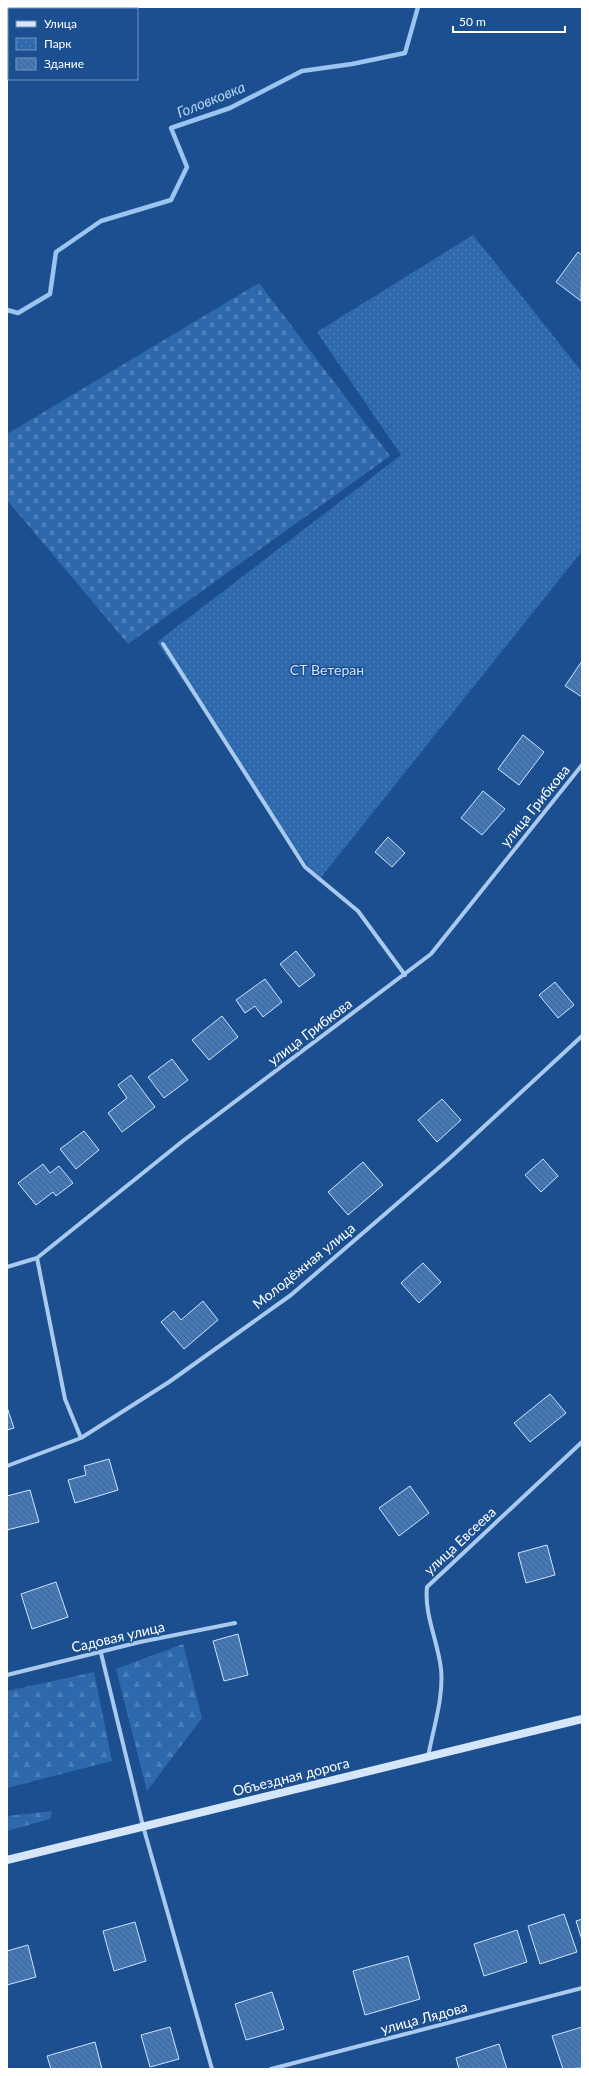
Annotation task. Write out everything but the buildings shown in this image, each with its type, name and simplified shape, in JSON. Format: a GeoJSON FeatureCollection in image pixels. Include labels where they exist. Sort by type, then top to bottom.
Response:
{"type":"FeatureCollection","features":[{"type":"Feature","properties":{"kind":"main road","name":"Объездная дорога"},"geometry":{"type":"LineString","coordinates":[[7,1860],[582,1720]]}},
{"type":"Feature","properties":{"kind":"street"},"geometry":{"type":"LineString","coordinates":[[163,644],[305,867],[358,911],[405,975]]}},
{"type":"Feature","properties":{"kind":"street","name":"улица Грибкова"},"geometry":{"type":"LineString","coordinates":[[7,1267],[37,1258],[184,1140],[431,954],[582,766]]}},
{"type":"Feature","properties":{"kind":"street","name":"Молодёжная улица"},"geometry":{"type":"LineString","coordinates":[[7,1466],[81,1438],[169,1382],[291,1295],[450,1158],[582,1036]]}},
{"type":"Feature","properties":{"kind":"street"},"geometry":{"type":"LineString","coordinates":[[37,1258],[65,1399],[81,1438]]}},
{"type":"Feature","properties":{"kind":"street","name":"улица Евсеева"},"geometry":{"type":"LineString","coordinates":[[428,1757],[442,1684],[441,1667],[426,1601],[427,1587],[582,1442]]}},
{"type":"Feature","properties":{"kind":"street","name":"Садовая улица"},"geometry":{"type":"LineString","coordinates":[[7,1675],[101,1653],[140,1642],[235,1623]]}},
{"type":"Feature","properties":{"kind":"street"},"geometry":{"type":"LineString","coordinates":[[101,1653],[143,1826],[212,2069]]}},
{"type":"Feature","properties":{"kind":"street","name":"улица Лядова"},"geometry":{"type":"LineString","coordinates":[[271,2069],[582,1988]]}},
{"type":"Feature","properties":{"kind":"green space","name":"СТ Ветеран"},"geometry":{"type":"Polygon","coordinates":[[[473,235],[582,372],[582,551],[318,881],[157,642],[401,455],[317,332],[473,235]]]}},
{"type":"Feature","properties":{"kind":"green space"},"geometry":{"type":"Polygon","coordinates":[[[259,283],[390,456],[128,644],[7,500],[7,434],[259,283]]]}},
{"type":"Feature","properties":{"kind":"green space"},"geometry":{"type":"Polygon","coordinates":[[[183,1644],[202,1718],[147,1791],[116,1669],[183,1644]]]}},
{"type":"Feature","properties":{"kind":"green space"},"geometry":{"type":"Polygon","coordinates":[[[94,1672],[112,1761],[7,1788],[7,1691],[94,1672]]]}},
{"type":"Feature","properties":{"kind":"green space"},"geometry":{"type":"Polygon","coordinates":[[[52,1811],[50,1819],[7,1831],[7,1816],[52,1811]]]}},
{"type":"Feature","properties":{"kind":"waterway","name":"Головковка"},"geometry":{"type":"LineString","coordinates":[[7,310],[18,313],[50,294],[56,252],[101,221],[171,200],[187,167],[171,128],[230,108],[302,71],[352,64],[405,53],[418,7]]}}]}
